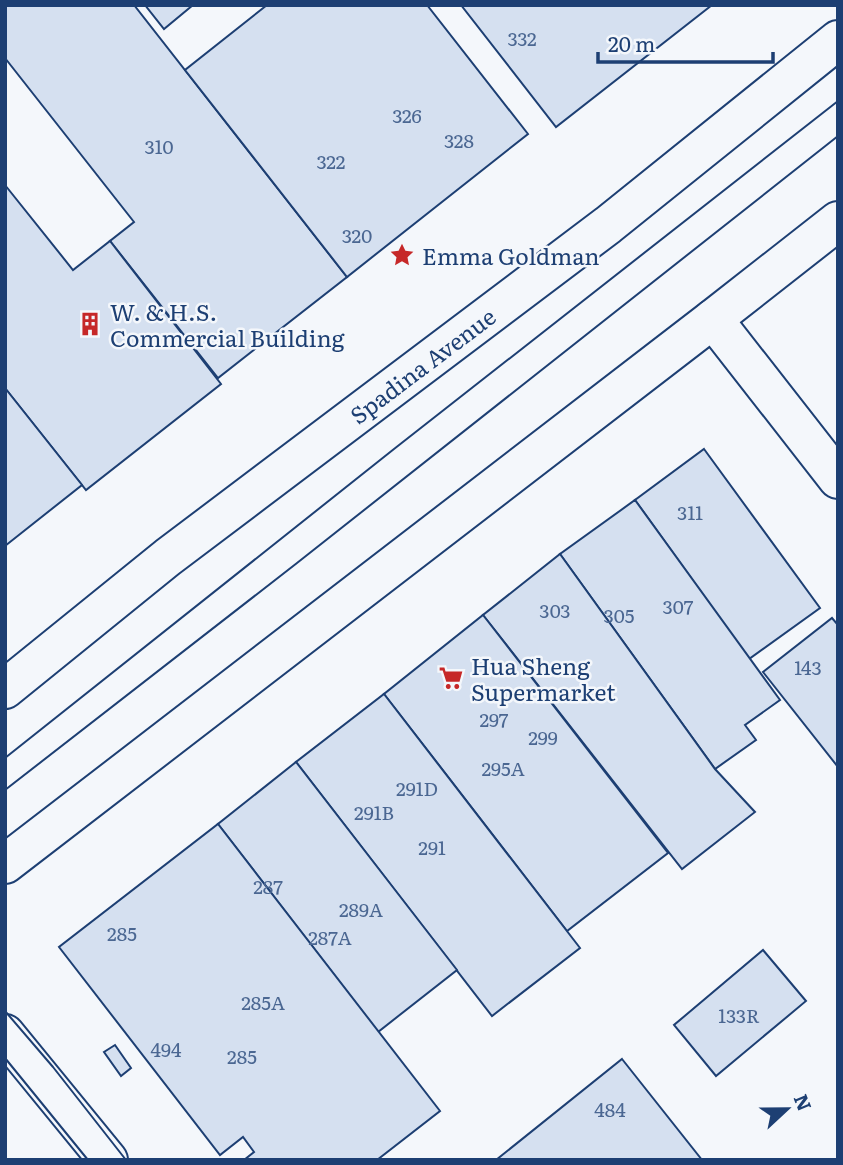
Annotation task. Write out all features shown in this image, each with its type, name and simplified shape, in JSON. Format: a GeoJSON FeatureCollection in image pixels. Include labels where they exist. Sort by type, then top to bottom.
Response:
{"type":"FeatureCollection","features":[{"type":"Feature","properties":{"kind":"main road","name":"Spadina Avenue"},"geometry":{"type":"LineString","coordinates":[[5,689],[168,557],[608,225],[838,40]]}},
{"type":"Feature","properties":{"kind":"main road"},"geometry":{"type":"LineString","coordinates":[[5,864],[838,221]]}},
{"type":"Feature","properties":{"kind":"main road"},"geometry":{"type":"LineString","coordinates":[[713,319],[838,479]]}},
{"type":"Feature","properties":{"kind":"main road"},"geometry":{"type":"LineString","coordinates":[[5,1034],[108,1160]]}},
{"type":"Feature","properties":{"kind":"building"},"geometry":{"type":"Polygon","coordinates":[[[5,5],[134,5],[347,277],[218,378],[110,241],[134,222],[5,58],[5,5]]]}},
{"type":"Feature","properties":{"kind":"building"},"geometry":{"type":"Polygon","coordinates":[[[145,5],[193,5],[164,29],[145,5]]]}},
{"type":"Feature","properties":{"kind":"building"},"geometry":{"type":"Polygon","coordinates":[[[267,5],[427,5],[528,134],[347,277],[185,70],[267,5]]]}},
{"type":"Feature","properties":{"kind":"building"},"geometry":{"type":"Polygon","coordinates":[[[461,5],[712,5],[556,127],[461,5]]]}},
{"type":"Feature","properties":{"kind":"building","name":"W. & H.S. Commercial Building"},"geometry":{"type":"Polygon","coordinates":[[[5,185],[73,270],[110,241],[221,384],[86,490],[5,388],[5,185]]]}},
{"type":"Feature","properties":{"kind":"building"},"geometry":{"type":"Polygon","coordinates":[[[5,388],[82,485],[5,546],[5,388]]]}},
{"type":"Feature","properties":{"kind":"building"},"geometry":{"type":"Polygon","coordinates":[[[704,449],[820,608],[749,659],[635,500],[704,449]]]}},
{"type":"Feature","properties":{"kind":"building"},"geometry":{"type":"Polygon","coordinates":[[[635,500],[780,700],[745,725],[756,740],[715,769],[560,554],[635,500]]]}},
{"type":"Feature","properties":{"kind":"building"},"geometry":{"type":"Polygon","coordinates":[[[560,554],[715,769],[755,812],[682,869],[483,615],[560,554]]]}},
{"type":"Feature","properties":{"kind":"building"},"geometry":{"type":"Polygon","coordinates":[[[483,615],[668,853],[567,931],[384,694],[483,615]]]}},
{"type":"Feature","properties":{"kind":"building"},"geometry":{"type":"Polygon","coordinates":[[[832,618],[838,625],[838,767],[763,672],[832,618]]]}},
{"type":"Feature","properties":{"kind":"building"},"geometry":{"type":"Polygon","coordinates":[[[384,694],[580,948],[492,1016],[296,762],[384,694]]]}},
{"type":"Feature","properties":{"kind":"building"},"geometry":{"type":"Polygon","coordinates":[[[296,762],[457,970],[378,1032],[218,824],[296,762]]]}},
{"type":"Feature","properties":{"kind":"building"},"geometry":{"type":"Polygon","coordinates":[[[218,824],[440,1111],[377,1160],[244,1160],[254,1152],[243,1137],[220,1155],[59,947],[218,824]]]}},
{"type":"Feature","properties":{"kind":"building"},"geometry":{"type":"Polygon","coordinates":[[[763,950],[806,1001],[716,1076],[674,1025],[763,950]]]}},
{"type":"Feature","properties":{"kind":"building"},"geometry":{"type":"Polygon","coordinates":[[[115,1045],[131,1068],[121,1076],[104,1052],[115,1045]]]}},
{"type":"Feature","properties":{"kind":"building"},"geometry":{"type":"Polygon","coordinates":[[[622,1059],[702,1160],[496,1160],[622,1059]]]}},
{"type":"Feature","properties":{"kind":"tram line"},"geometry":{"type":"LineString","coordinates":[[5,758],[838,101]]}},
{"type":"Feature","properties":{"kind":"tram line"},"geometry":{"type":"LineString","coordinates":[[5,790],[838,136]]}},
{"type":"Feature","properties":{"kind":"tram line"},"geometry":{"type":"LineString","coordinates":[[5,1011],[126,1160]]}},
{"type":"Feature","properties":{"kind":"tram line"},"geometry":{"type":"LineString","coordinates":[[5,1058],[88,1160]]}},
{"type":"Feature","properties":{"kind":"place","name":"Emma Goldman"},"geometry":{"type":"Point","coordinates":[402,255]}},
{"type":"Feature","properties":{"kind":"place","name":"W. & H.S. Commercial Building"},"geometry":{"type":"Point","coordinates":[90,324]}},
{"type":"Feature","properties":{"kind":"place","name":"Hua Sheng Supermarket"},"geometry":{"type":"Point","coordinates":[451,678]}}]}
